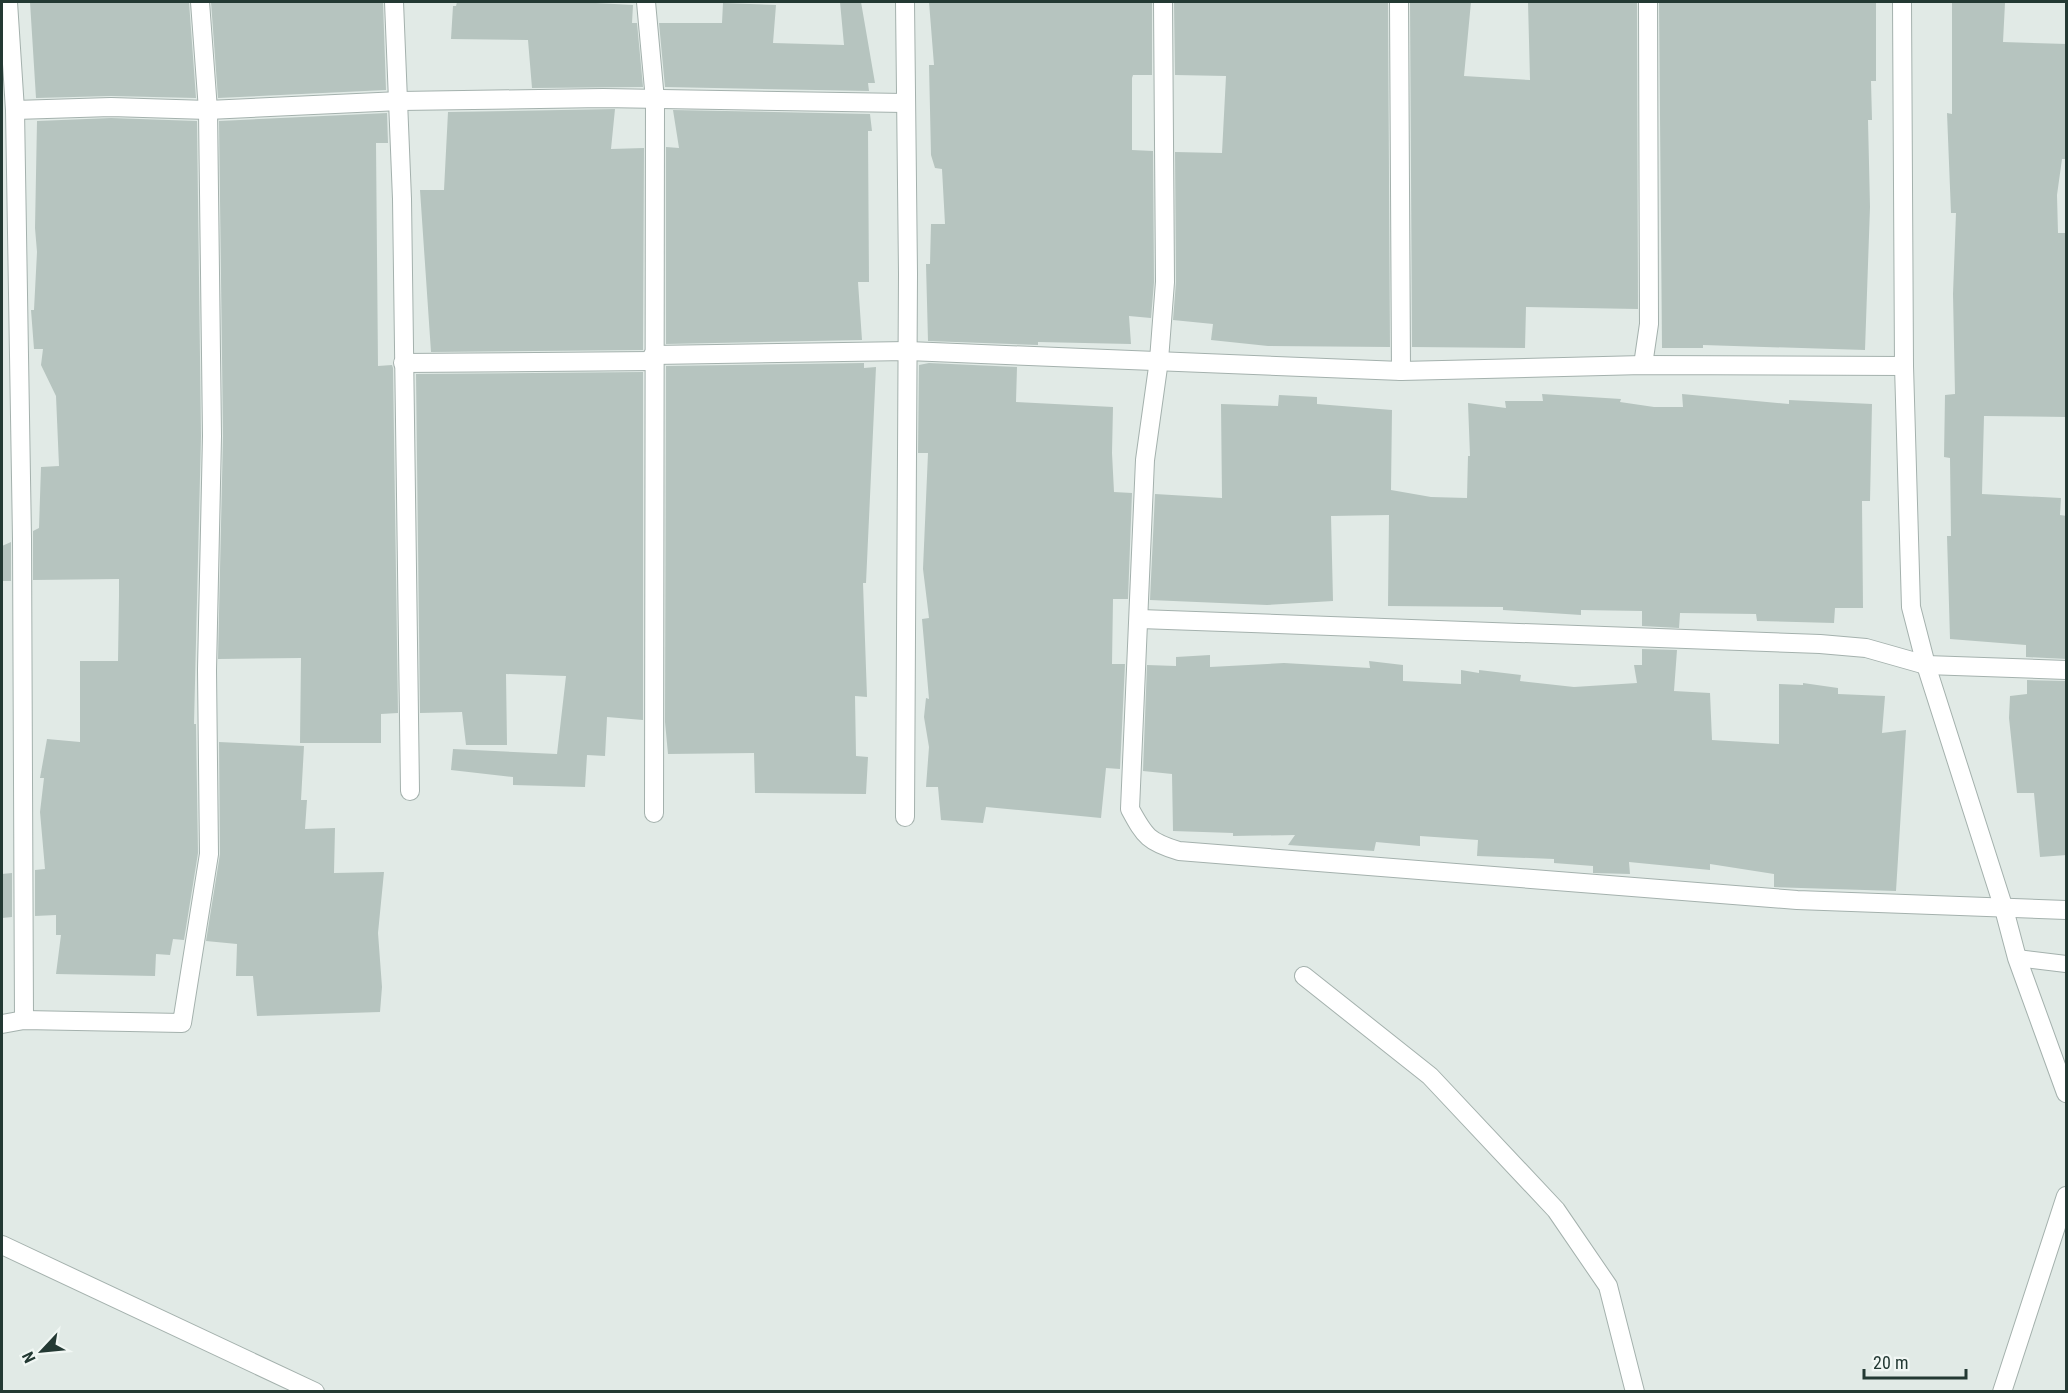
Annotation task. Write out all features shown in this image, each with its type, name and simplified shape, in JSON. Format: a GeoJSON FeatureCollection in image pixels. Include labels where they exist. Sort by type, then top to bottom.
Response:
{"type":"FeatureCollection","features":[{"type":"Feature","properties":{"kind":"street"},"geometry":{"type":"LineString","coordinates":[[8,2],[15,110],[22,539],[24,1020]]}},
{"type":"Feature","properties":{"kind":"street"},"geometry":{"type":"LineString","coordinates":[[2,1024],[24,1020],[182,1023],[209,854],[207,670],[212,436],[208,110],[200,2]]}},
{"type":"Feature","properties":{"kind":"street"},"geometry":{"type":"LineString","coordinates":[[394,2],[400,101],[410,791]]}},
{"type":"Feature","properties":{"kind":"street"},"geometry":{"type":"LineString","coordinates":[[646,2],[655,100],[654,813]]}},
{"type":"Feature","properties":{"kind":"street"},"geometry":{"type":"LineString","coordinates":[[905,2],[908,351],[905,817]]}},
{"type":"Feature","properties":{"kind":"street"},"geometry":{"type":"LineString","coordinates":[[1163,2],[1165,282],[1159,360],[1145,460],[1140,619],[1130,809],[1144,834],[1154,844],[1179,851],[1762,897],[2067,910]]}},
{"type":"Feature","properties":{"kind":"street"},"geometry":{"type":"LineString","coordinates":[[1399,2],[1401,371]]}},
{"type":"Feature","properties":{"kind":"street"},"geometry":{"type":"LineString","coordinates":[[1643,365],[1649,324],[1648,2]]}},
{"type":"Feature","properties":{"kind":"street"},"geometry":{"type":"LineString","coordinates":[[1902,2],[1904,366],[1911,607],[1926,665],[2004,909],[2017,958],[2067,1093]]}},
{"type":"Feature","properties":{"kind":"street"},"geometry":{"type":"LineString","coordinates":[[15,110],[111,107],[208,110],[400,101],[655,100],[906,103]]}},
{"type":"Feature","properties":{"kind":"street"},"geometry":{"type":"LineString","coordinates":[[403,363],[908,351],[1401,371],[1643,365],[1904,366]]}},
{"type":"Feature","properties":{"kind":"street"},"geometry":{"type":"LineString","coordinates":[[1140,619],[1820,644],[1866,648],[1926,665],[2067,670]]}},
{"type":"Feature","properties":{"kind":"street"},"geometry":{"type":"LineString","coordinates":[[1304,976],[1430,1076],[1556,1210],[1608,1286],[1635,1392]]}},
{"type":"Feature","properties":{"kind":"street"},"geometry":{"type":"LineString","coordinates":[[2002,1392],[2067,1196]]}},
{"type":"Feature","properties":{"kind":"street"},"geometry":{"type":"LineString","coordinates":[[2,1245],[315,1392]]}},
{"type":"Feature","properties":{"kind":"lane"},"geometry":{"type":"LineString","coordinates":[[2017,958],[2067,964]]}},
{"type":"Feature","properties":{"kind":"building"},"geometry":{"type":"Polygon","coordinates":[[[30,2],[189,2],[196,98],[111,96],[36,98],[30,2]]]}},
{"type":"Feature","properties":{"kind":"building"},"geometry":{"type":"Polygon","coordinates":[[[211,2],[383,2],[386,90],[218,98],[211,2]]]}},
{"type":"Feature","properties":{"kind":"building"},"geometry":{"type":"Polygon","coordinates":[[[457,2],[577,2],[633,5],[632,23],[637,23],[643,87],[532,88],[528,40],[451,39],[453,6],[456,6],[457,2]]]}},
{"type":"Feature","properties":{"kind":"building"},"geometry":{"type":"Polygon","coordinates":[[[840,2],[861,2],[875,83],[868,83],[869,91],[665,87],[659,23],[722,23],[723,3],[776,5],[773,43],[844,45],[840,2]]]}},
{"type":"Feature","properties":{"kind":"building"},"geometry":{"type":"Polygon","coordinates":[[[929,2],[1152,2],[1152,75],[1133,75],[1132,78],[1132,150],[1153,151],[1154,282],[1151,318],[1129,316],[1131,344],[1038,342],[1038,345],[928,341],[926,264],[930,264],[931,224],[945,224],[942,169],[935,168],[931,155],[929,65],[934,65],[929,2]]]}},
{"type":"Feature","properties":{"kind":"building"},"geometry":{"type":"Polygon","coordinates":[[[1388,2],[1390,347],[1268,346],[1211,340],[1213,324],[1173,320],[1176,282],[1175,152],[1222,153],[1226,76],[1175,75],[1174,3],[1388,2]]]}},
{"type":"Feature","properties":{"kind":"building"},"geometry":{"type":"Polygon","coordinates":[[[1410,2],[1471,2],[1464,76],[1530,80],[1528,2],[1637,2],[1638,309],[1526,307],[1525,348],[1412,347],[1410,2]]]}},
{"type":"Feature","properties":{"kind":"building"},"geometry":{"type":"Polygon","coordinates":[[[1659,2],[1876,2],[1876,81],[1871,81],[1872,120],[1868,120],[1870,207],[1865,350],[1703,345],[1703,348],[1662,348],[1659,2]]]}},
{"type":"Feature","properties":{"kind":"building"},"geometry":{"type":"Polygon","coordinates":[[[1952,2],[2005,3],[2003,42],[2067,44],[2067,159],[2062,159],[2057,195],[2058,233],[2067,233],[2067,417],[1984,416],[1982,494],[2061,498],[2060,515],[2067,516],[2067,659],[2026,657],[2026,645],[1950,639],[1947,536],[1951,536],[1950,458],[1944,457],[1945,395],[1955,394],[1953,294],[1956,213],[1951,213],[1947,113],[1952,114],[1952,2]]]}},
{"type":"Feature","properties":{"kind":"building"},"geometry":{"type":"Polygon","coordinates":[[[615,109],[611,149],[644,148],[643,350],[431,352],[420,190],[444,190],[448,112],[615,109]]]}},
{"type":"Feature","properties":{"kind":"building"},"geometry":{"type":"Polygon","coordinates":[[[673,110],[870,114],[872,131],[868,131],[869,282],[858,282],[862,340],[666,344],[666,147],[679,148],[673,110]]]}},
{"type":"Feature","properties":{"kind":"building"},"geometry":{"type":"Polygon","coordinates":[[[387,113],[388,143],[376,143],[378,366],[392,365],[393,368],[398,713],[381,714],[381,743],[300,743],[301,658],[218,659],[223,436],[219,121],[387,113]]]}},
{"type":"Feature","properties":{"kind":"building"},"geometry":{"type":"Polygon","coordinates":[[[111,118],[197,121],[201,436],[194,724],[196,724],[198,853],[184,940],[173,939],[170,955],[156,954],[155,976],[56,974],[61,935],[56,935],[56,915],[35,916],[35,870],[45,869],[40,812],[44,778],[40,778],[47,739],[80,742],[80,661],[118,661],[119,596],[119,579],[33,580],[33,531],[39,528],[41,467],[59,466],[56,396],[41,365],[43,349],[34,349],[31,310],[34,310],[37,252],[35,228],[37,121],[111,118]]]}},
{"type":"Feature","properties":{"kind":"building"},"geometry":{"type":"Polygon","coordinates":[[[864,363],[864,368],[876,367],[866,583],[863,583],[867,697],[855,696],[856,756],[868,757],[866,794],[755,793],[754,753],[668,754],[665,722],[666,366],[864,363]]]}},
{"type":"Feature","properties":{"kind":"building"},"geometry":{"type":"Polygon","coordinates":[[[929,363],[1017,367],[1016,402],[1113,407],[1114,492],[1132,493],[1128,599],[1113,599],[1112,664],[1125,664],[1120,769],[1106,768],[1101,818],[986,807],[983,823],[941,820],[938,787],[926,787],[929,747],[924,717],[926,698],[929,699],[922,619],[929,618],[923,569],[928,453],[918,453],[919,365],[929,363]]]}},
{"type":"Feature","properties":{"kind":"building"},"geometry":{"type":"Polygon","coordinates":[[[643,372],[643,720],[607,717],[605,756],[587,755],[585,787],[513,785],[513,777],[451,770],[453,749],[557,754],[566,676],[506,674],[507,745],[466,745],[462,712],[420,713],[416,374],[643,372]]]}},
{"type":"Feature","properties":{"kind":"building"},"geometry":{"type":"Polygon","coordinates":[[[1542,394],[1621,399],[1620,402],[1654,407],[1683,407],[1682,394],[1789,404],[1789,400],[1872,404],[1870,501],[1862,501],[1863,608],[1835,608],[1834,623],[1757,621],[1756,614],[1680,613],[1679,628],[1642,626],[1642,611],[1581,610],[1581,615],[1503,610],[1503,607],[1388,606],[1389,515],[1331,516],[1333,601],[1267,605],[1150,600],[1155,494],[1222,498],[1221,404],[1278,406],[1279,395],[1317,397],[1317,404],[1392,410],[1391,490],[1431,497],[1467,498],[1468,456],[1470,456],[1468,403],[1506,408],[1505,401],[1543,401],[1542,394]]]}},
{"type":"Feature","properties":{"kind":"building"},"geometry":{"type":"Polygon","coordinates":[[[11,542],[11,581],[2,581],[2,546],[11,542]]]}},
{"type":"Feature","properties":{"kind":"building"},"geometry":{"type":"Polygon","coordinates":[[[1642,649],[1677,650],[1674,691],[1710,693],[1712,740],[1779,744],[1779,684],[1803,685],[1803,683],[1838,688],[1838,694],[1885,696],[1882,733],[1906,730],[1896,891],[1774,887],[1774,874],[1710,864],[1710,870],[1629,862],[1630,874],[1593,873],[1593,866],[1554,863],[1554,859],[1477,856],[1478,840],[1420,836],[1420,846],[1376,842],[1374,851],[1288,845],[1295,835],[1233,836],[1233,833],[1173,831],[1172,774],[1143,771],[1147,665],[1176,666],[1176,657],[1210,655],[1210,667],[1284,663],[1370,668],[1369,661],[1403,665],[1403,681],[1461,684],[1461,670],[1479,673],[1479,670],[1521,675],[1520,681],[1574,687],[1637,683],[1634,665],[1642,665],[1642,649]]]}},
{"type":"Feature","properties":{"kind":"building"},"geometry":{"type":"Polygon","coordinates":[[[2027,680],[2067,681],[2067,855],[2040,857],[2034,793],[2017,793],[2009,718],[2010,696],[2027,694],[2027,680]]]}},
{"type":"Feature","properties":{"kind":"building"},"geometry":{"type":"Polygon","coordinates":[[[219,742],[304,746],[301,800],[307,800],[305,829],[335,828],[334,873],[384,872],[378,933],[382,987],[380,1012],[257,1016],[253,976],[236,976],[237,944],[206,941],[220,854],[219,742]]]}},
{"type":"Feature","properties":{"kind":"building"},"geometry":{"type":"Polygon","coordinates":[[[12,873],[12,917],[2,918],[2,874],[12,873]]]}}]}
